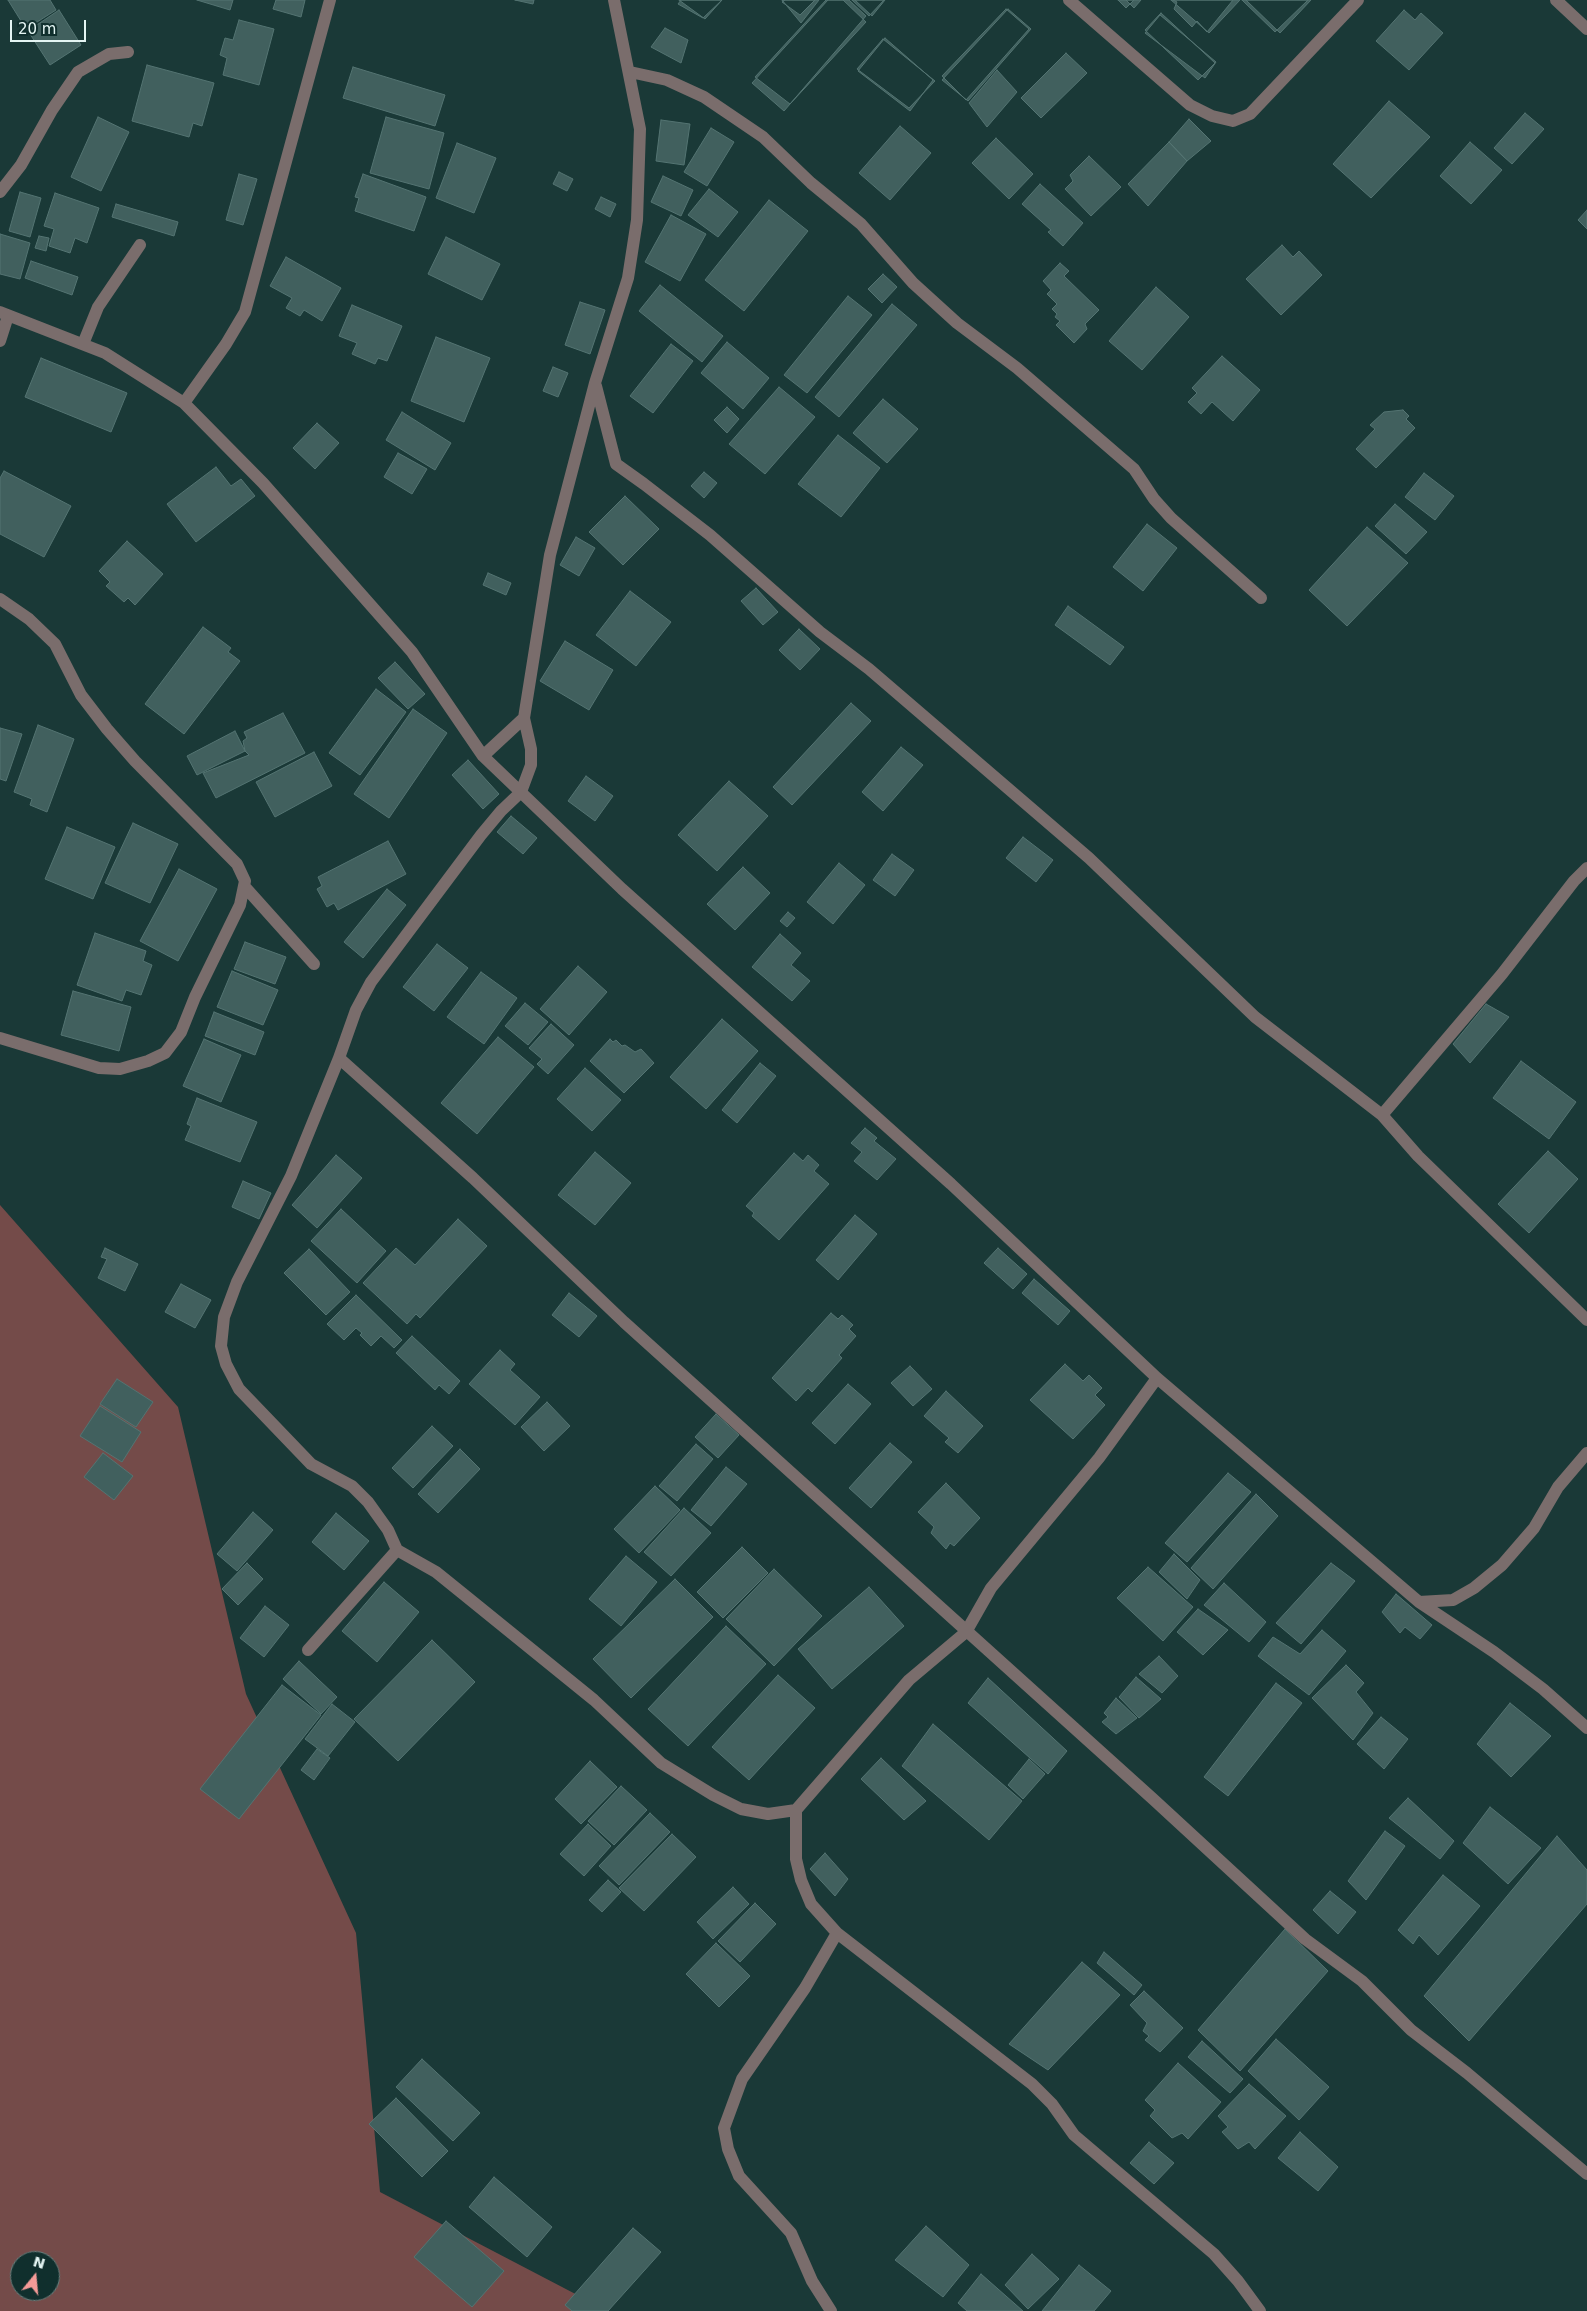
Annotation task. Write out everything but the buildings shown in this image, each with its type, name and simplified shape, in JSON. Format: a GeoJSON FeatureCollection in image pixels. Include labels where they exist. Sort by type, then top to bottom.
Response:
{"type":"FeatureCollection","features":[{"type":"Feature","properties":{"kind":"street"},"geometry":{"type":"LineString","coordinates":[[184,403],[226,344],[245,312],[330,0]]}},
{"type":"Feature","properties":{"kind":"street"},"geometry":{"type":"LineString","coordinates":[[614,0],[630,72],[640,130],[637,220],[628,278],[595,383],[550,555],[524,718],[530,748],[531,765],[521,792],[501,811],[481,835],[371,982],[356,1010],[339,1058],[291,1176],[236,1282],[224,1317],[221,1346],[226,1364],[239,1389],[311,1464],[352,1486],[368,1502],[388,1530],[397,1550],[413,1562],[436,1572],[462,1592],[594,1700],[661,1763],[713,1795],[741,1809],[768,1814],[796,1810],[909,1680],[966,1632],[991,1588],[1100,1458],[1157,1378]]}},
{"type":"Feature","properties":{"kind":"street"},"geometry":{"type":"LineString","coordinates":[[1069,0],[1190,106],[1212,116],[1233,121],[1250,114],[1358,0]]}},
{"type":"Feature","properties":{"kind":"street"},"geometry":{"type":"LineString","coordinates":[[1556,0],[1587,28]]}},
{"type":"Feature","properties":{"kind":"street"},"geometry":{"type":"LineString","coordinates":[[0,192],[21,165],[52,110],[78,72],[109,54],[128,52]]}},
{"type":"Feature","properties":{"kind":"street"},"geometry":{"type":"LineString","coordinates":[[630,72],[667,80],[704,97],[763,137],[811,183],[861,224],[913,284],[957,323],[1017,368],[1127,463],[1171,518],[1261,598]]}},
{"type":"Feature","properties":{"kind":"street"},"geometry":{"type":"LineString","coordinates":[[83,344],[91,321],[105,296],[140,244]]}},
{"type":"Feature","properties":{"kind":"street"},"geometry":{"type":"LineString","coordinates":[[0,341],[4,314],[105,353],[184,403],[263,483],[412,652],[483,756],[622,890],[952,1184],[1157,1378],[1419,1602],[1494,1652],[1543,1689],[1587,1728]]}},
{"type":"Feature","properties":{"kind":"street"},"geometry":{"type":"LineString","coordinates":[[595,383],[616,464],[710,535],[820,632],[869,669],[1089,858],[1255,1017],[1382,1115],[1418,1156],[1587,1320]]}},
{"type":"Feature","properties":{"kind":"street"},"geometry":{"type":"LineString","coordinates":[[0,599],[29,619],[54,644],[81,695],[107,729],[135,762],[237,864],[245,881],[240,905],[195,997],[181,1032],[165,1053],[148,1061],[120,1069],[99,1068],[0,1038]]}},
{"type":"Feature","properties":{"kind":"street"},"geometry":{"type":"LineString","coordinates":[[483,756],[524,718]]}},
{"type":"Feature","properties":{"kind":"street"},"geometry":{"type":"LineString","coordinates":[[1382,1115],[1502,974],[1574,881],[1587,868]]}},
{"type":"Feature","properties":{"kind":"street"},"geometry":{"type":"LineString","coordinates":[[245,887],[314,964]]}},
{"type":"Feature","properties":{"kind":"street"},"geometry":{"type":"LineString","coordinates":[[339,1058],[473,1178],[624,1322],[1153,1799],[1305,1939],[1362,1981],[1410,2030],[1467,2073],[1587,2174]]}},
{"type":"Feature","properties":{"kind":"street"},"geometry":{"type":"LineString","coordinates":[[1419,1602],[1453,1600],[1474,1588],[1502,1565],[1534,1528],[1558,1487],[1587,1453]]}},
{"type":"Feature","properties":{"kind":"street"},"geometry":{"type":"LineString","coordinates":[[308,1650],[397,1550]]}},
{"type":"Feature","properties":{"kind":"street"},"geometry":{"type":"LineString","coordinates":[[796,1810],[796,1858],[801,1880],[811,1904],[837,1934],[1032,2084],[1052,2104],[1074,2135],[1214,2254],[1238,2281],[1260,2311]]}},
{"type":"Feature","properties":{"kind":"street"},"geometry":{"type":"LineString","coordinates":[[832,2311],[812,2281],[791,2234],[739,2176],[728,2149],[724,2128],[742,2079],[805,1988],[837,1934]]}},
{"type":"Feature","properties":{"kind":"shaded area"},"geometry":{"type":"Polygon","coordinates":[[[0,1205],[178,1407],[246,1694],[356,1933],[380,2192],[608,2311],[0,2311],[0,1205]]]}}]}
